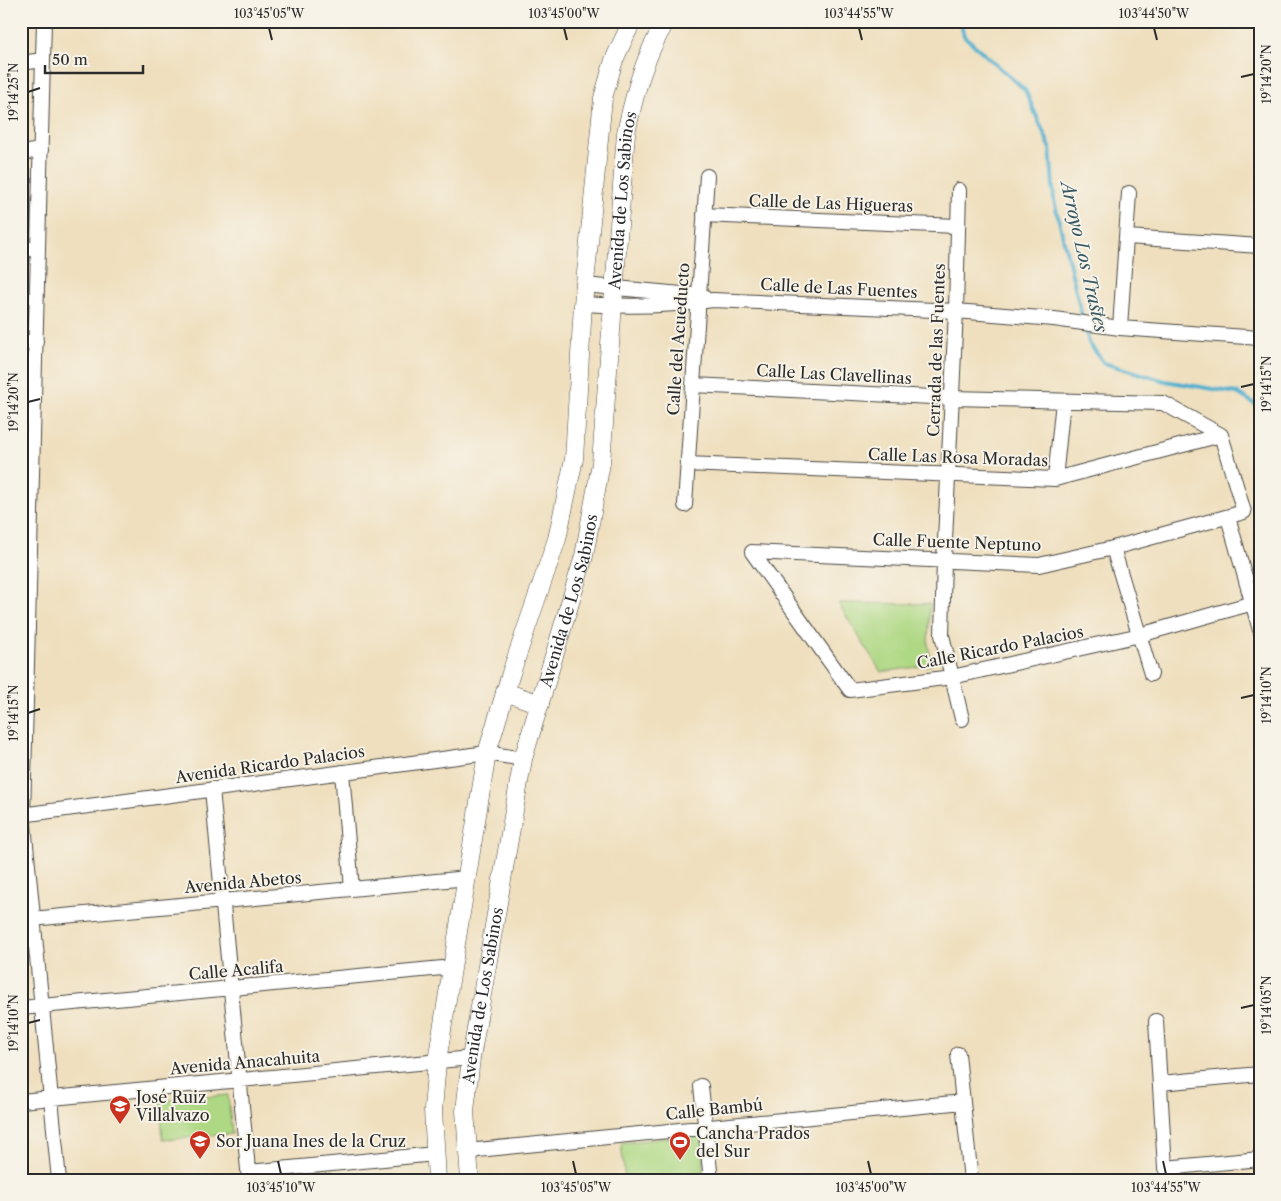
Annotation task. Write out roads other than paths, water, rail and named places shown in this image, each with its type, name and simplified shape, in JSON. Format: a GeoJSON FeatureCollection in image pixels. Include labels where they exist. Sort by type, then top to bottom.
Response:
{"type":"FeatureCollection","features":[{"type":"Feature","properties":{"kind":"street"},"geometry":{"type":"LineString","coordinates":[[44,21],[36,341],[27,432],[22,815],[27,919],[42,1006],[59,1180]]}},
{"type":"Feature","properties":{"kind":"street","name":"Avenida de Los Sabinos"},"geometry":{"type":"LineString","coordinates":[[437,1180],[433,1110],[438,1061],[487,753],[557,539],[572,468],[584,285],[603,98],[614,60],[632,21]]}},
{"type":"Feature","properties":{"kind":"street","name":"Avenida de Los Sabinos"},"geometry":{"type":"LineString","coordinates":[[470,1180],[465,1112],[471,1058],[523,759],[584,556],[601,463],[626,133],[637,84],[656,38],[666,21]]}},
{"type":"Feature","properties":{"kind":"street"},"geometry":{"type":"LineString","coordinates":[[21,63],[43,60]]}},
{"type":"Feature","properties":{"kind":"street"},"geometry":{"type":"LineString","coordinates":[[21,153],[41,150]]}},
{"type":"Feature","properties":{"kind":"street","name":"Calle del Acueducto"},"geometry":{"type":"LineString","coordinates":[[685,504],[707,176]]}},
{"type":"Feature","properties":{"kind":"street","name":"Cerrada de las Fuentes"},"geometry":{"type":"LineString","coordinates":[[959,190],[956,311],[942,635],[962,719]]}},
{"type":"Feature","properties":{"kind":"street"},"geometry":{"type":"LineString","coordinates":[[1129,193],[1120,328],[1260,338]]}},
{"type":"Feature","properties":{"kind":"street","name":"Calle de Las Higueras"},"geometry":{"type":"LineString","coordinates":[[704,215],[957,226]]}},
{"type":"Feature","properties":{"kind":"street"},"geometry":{"type":"LineString","coordinates":[[1127,237],[1260,246]]}},
{"type":"Feature","properties":{"kind":"street"},"geometry":{"type":"LineString","coordinates":[[21,250],[38,248]]}},
{"type":"Feature","properties":{"kind":"street"},"geometry":{"type":"LineString","coordinates":[[584,285],[699,298]]}},
{"type":"Feature","properties":{"kind":"street"},"geometry":{"type":"LineString","coordinates":[[583,304],[614,306],[699,298]]}},
{"type":"Feature","properties":{"kind":"street","name":"Calle de Las Fuentes"},"geometry":{"type":"LineString","coordinates":[[699,298],[956,311],[1054,319],[1120,328]]}},
{"type":"Feature","properties":{"kind":"street"},"geometry":{"type":"LineString","coordinates":[[21,343],[36,341]]}},
{"type":"Feature","properties":{"kind":"street","name":"Calle Las Clavellinas"},"geometry":{"type":"LineString","coordinates":[[693,385],[952,398],[1163,403],[1221,435]]}},
{"type":"Feature","properties":{"kind":"street"},"geometry":{"type":"LineString","coordinates":[[1054,478],[1063,401]]}},
{"type":"Feature","properties":{"kind":"street","name":"Calle Las Rosa Moradas"},"geometry":{"type":"LineString","coordinates":[[687,464],[1054,478],[1221,435]]}},
{"type":"Feature","properties":{"kind":"street","name":"Calle Fuente Neptuno"},"geometry":{"type":"LineString","coordinates":[[752,552],[1038,565],[1113,548],[1244,512],[1221,435]]}},
{"type":"Feature","properties":{"kind":"street"},"geometry":{"type":"LineString","coordinates":[[1228,516],[1256,602],[1260,630]]}},
{"type":"Feature","properties":{"kind":"street"},"geometry":{"type":"LineString","coordinates":[[1113,548],[1152,674]]}},
{"type":"Feature","properties":{"kind":"street","name":"Calle Ricardo Palacios"},"geometry":{"type":"LineString","coordinates":[[752,552],[850,690],[952,677],[1140,635],[1256,602]]}},
{"type":"Feature","properties":{"kind":"street"},"geometry":{"type":"LineString","coordinates":[[506,692],[540,704]]}},
{"type":"Feature","properties":{"kind":"street","name":"Avenida Ricardo Palacios"},"geometry":{"type":"LineString","coordinates":[[22,815],[487,753],[523,759]]}},
{"type":"Feature","properties":{"kind":"street"},"geometry":{"type":"LineString","coordinates":[[342,772],[352,889]]}},
{"type":"Feature","properties":{"kind":"street"},"geometry":{"type":"LineString","coordinates":[[212,789],[249,1176],[435,1154]]}},
{"type":"Feature","properties":{"kind":"street","name":"Avenida Abetos"},"geometry":{"type":"LineString","coordinates":[[27,919],[468,878]]}},
{"type":"Feature","properties":{"kind":"street","name":"Calle Acalifa"},"geometry":{"type":"LineString","coordinates":[[21,1008],[453,967]]}},
{"type":"Feature","properties":{"kind":"street"},"geometry":{"type":"LineString","coordinates":[[1156,1021],[1168,1174],[1260,1159]]}},
{"type":"Feature","properties":{"kind":"street"},"geometry":{"type":"LineString","coordinates":[[958,1054],[971,1180]]}},
{"type":"Feature","properties":{"kind":"street","name":"Avenida Anacahuita"},"geometry":{"type":"LineString","coordinates":[[21,1101],[471,1058]]}},
{"type":"Feature","properties":{"kind":"street"},"geometry":{"type":"LineString","coordinates":[[1160,1083],[1260,1074]]}},
{"type":"Feature","properties":{"kind":"street"},"geometry":{"type":"LineString","coordinates":[[701,1086],[711,1180]]}},
{"type":"Feature","properties":{"kind":"street","name":"Calle Bambú"},"geometry":{"type":"LineString","coordinates":[[467,1151],[963,1102]]}},
{"type":"Feature","properties":{"kind":"waterway","name":"Arroyo Los Trastes"},"geometry":{"type":"LineString","coordinates":[[960,21],[964,36],[1025,90],[1050,147],[1054,200],[1083,320]]}},
{"type":"Feature","properties":{"kind":"waterway","name":"Arroyo Los Trastes"},"geometry":{"type":"LineString","coordinates":[[1085,326],[1089,343],[1104,363],[1165,381],[1237,393],[1260,407]]}},
{"type":"Feature","properties":{"kind":"place","name":"José Ruiz Villalvazo"},"geometry":{"type":"Point","coordinates":[120,1125]}},
{"type":"Feature","properties":{"kind":"place","name":"Sor Juana Ines de la Cruz"},"geometry":{"type":"Point","coordinates":[200,1160]}},
{"type":"Feature","properties":{"kind":"place","name":"Cancha Prados del Sur"},"geometry":{"type":"Point","coordinates":[680,1161]}}]}
